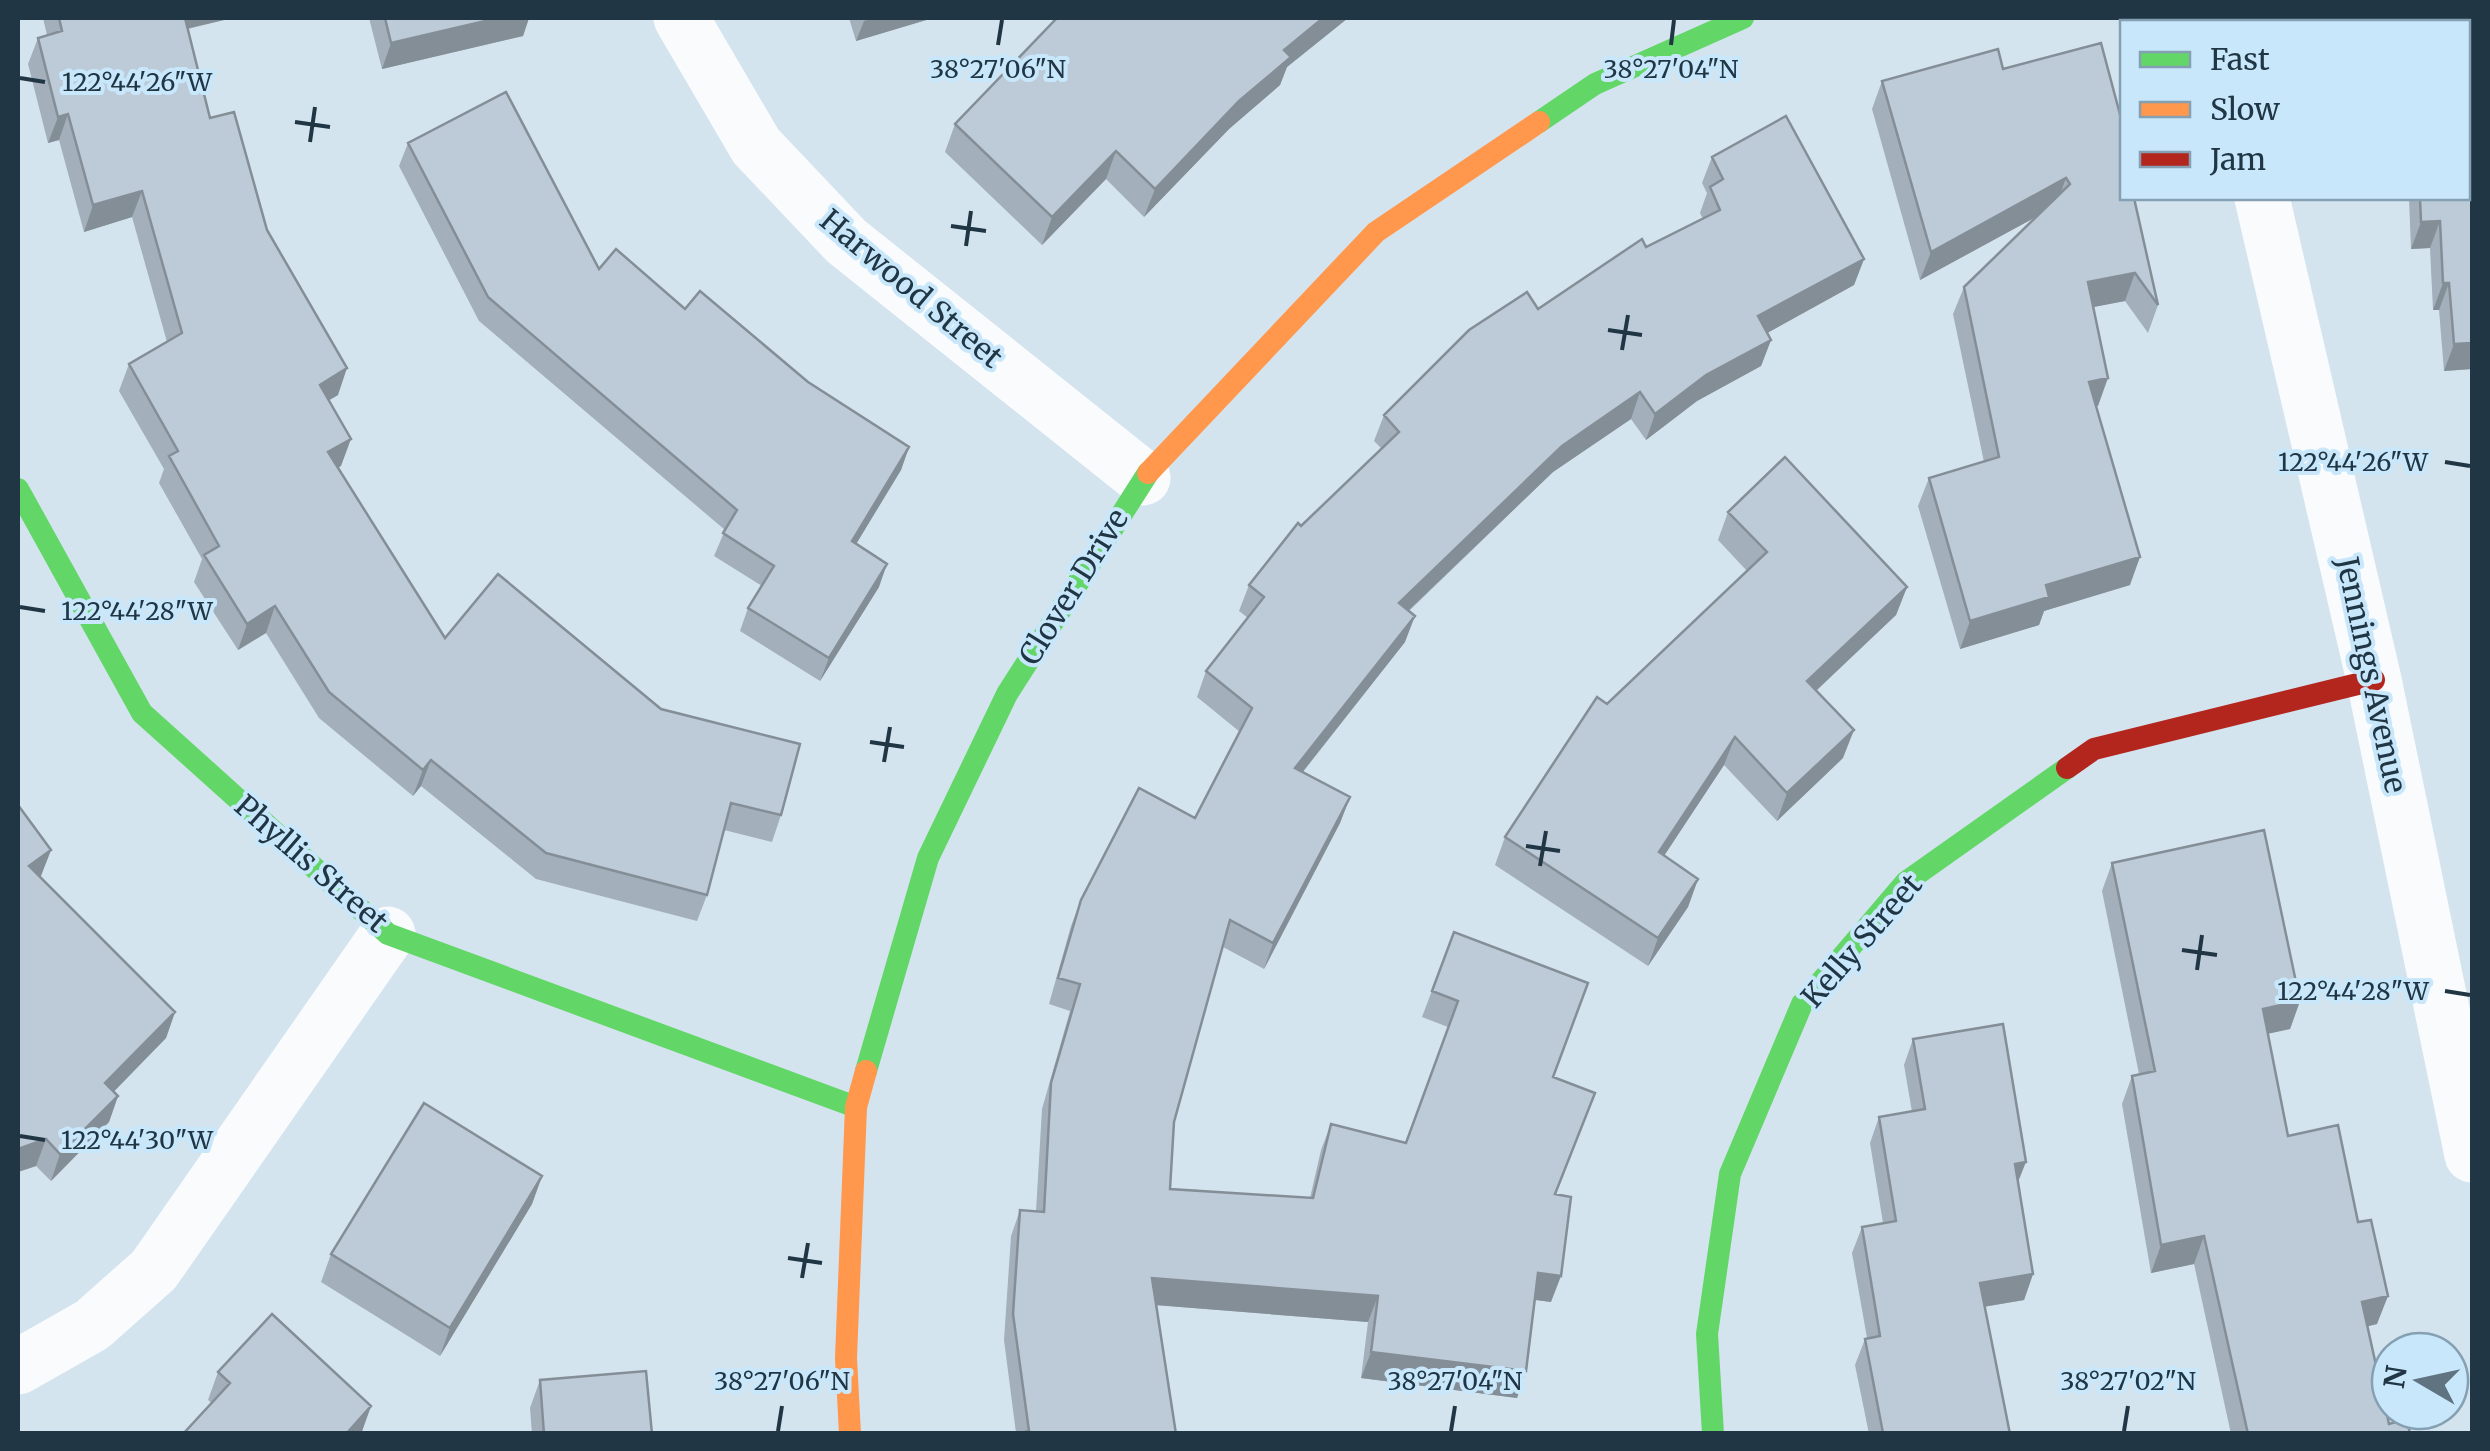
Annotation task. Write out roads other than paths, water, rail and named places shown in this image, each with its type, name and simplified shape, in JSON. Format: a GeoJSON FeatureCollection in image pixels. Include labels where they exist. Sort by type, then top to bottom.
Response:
{"type":"FeatureCollection","features":[{"type":"Feature","properties":{"kind":"street","name":"Harwood Street"},"geometry":{"type":"LineString","coordinates":[[682,18],[756,146],[846,241],[1143,478]]}},
{"type":"Feature","properties":{"kind":"street","name":"Clover Drive"},"geometry":{"type":"LineString","coordinates":[[850,1434],[846,1358],[856,1107],[928,858],[1007,694],[1143,478],[1376,232],[1595,84],[1743,18]]}},
{"type":"Feature","properties":{"kind":"street","name":"Jennings Avenue"},"geometry":{"type":"LineString","coordinates":[[2262,200],[2374,680],[2472,1155]]}},
{"type":"Feature","properties":{"kind":"street","name":"Phyllis Street"},"geometry":{"type":"LineString","coordinates":[[18,489],[142,713],[388,934],[856,1107]]}},
{"type":"Feature","properties":{"kind":"street","name":"Kelly Street"},"geometry":{"type":"LineString","coordinates":[[1713,1434],[1708,1334],[1730,1174],[1802,1004],[1906,882],[2094,749],[2374,680]]}},
{"type":"Feature","properties":{"kind":"street"},"geometry":{"type":"LineString","coordinates":[[18,1366],[92,1325],[154,1270],[388,934]]}}]}
